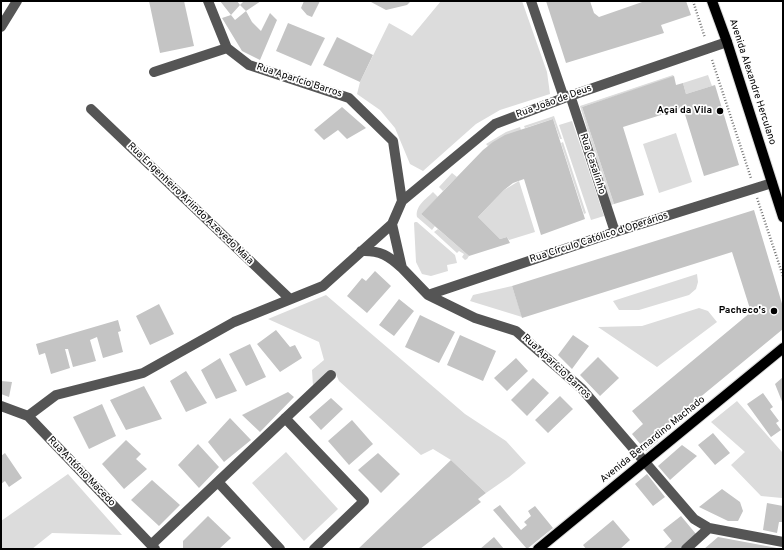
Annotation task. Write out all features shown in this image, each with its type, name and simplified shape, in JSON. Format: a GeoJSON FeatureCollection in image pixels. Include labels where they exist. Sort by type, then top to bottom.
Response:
{"type":"FeatureCollection","features":[{"type":"Feature","properties":{"kind":"main road","name":"Avenida Alexandre Herculano"},"geometry":{"type":"LineString","coordinates":[[712,1],[727,42],[783,217]]}},
{"type":"Feature","properties":{"kind":"main road","name":"Avenida Bernardino Machado"},"geometry":{"type":"LineString","coordinates":[[538,549],[646,462],[783,348]]}},
{"type":"Feature","properties":{"kind":"street"},"geometry":{"type":"LineString","coordinates":[[1,27],[17,1]]}},
{"type":"Feature","properties":{"kind":"street"},"geometry":{"type":"LineString","coordinates":[[154,72],[227,48],[208,1]]}},
{"type":"Feature","properties":{"kind":"street","name":"Rua Casalinho"},"geometry":{"type":"LineString","coordinates":[[531,1],[567,96],[615,232]]}},
{"type":"Feature","properties":{"kind":"street","name":"Rua João de Deus"},"geometry":{"type":"LineString","coordinates":[[402,201],[495,124],[567,96],[727,42]]}},
{"type":"Feature","properties":{"kind":"street","name":"Rua Aparício Barros"},"geometry":{"type":"LineString","coordinates":[[227,48],[249,64],[349,98],[393,141],[402,201]]}},
{"type":"Feature","properties":{"kind":"street","name":"Rua Engenheiro Arlindo Azevedo Maia"},"geometry":{"type":"LineString","coordinates":[[91,109],[290,300]]}},
{"type":"Feature","properties":{"kind":"street","name":"Rua Círculo Católico d'Operários"},"geometry":{"type":"LineString","coordinates":[[428,295],[615,232],[772,183]]}},
{"type":"Feature","properties":{"kind":"street"},"geometry":{"type":"LineString","coordinates":[[28,416],[56,395],[143,373],[234,322],[323,286],[392,224],[402,201]]}},
{"type":"Feature","properties":{"kind":"street"},"geometry":{"type":"LineString","coordinates":[[392,224],[402,268]]}},
{"type":"Feature","properties":{"kind":"street","name":"Rua Aparício Barros"},"geometry":{"type":"LineString","coordinates":[[361,251],[373,250],[392,259],[428,295],[475,318],[516,331],[582,389],[694,519],[709,528]]}},
{"type":"Feature","properties":{"kind":"street"},"geometry":{"type":"LineString","coordinates":[[153,547],[218,482],[331,375]]}},
{"type":"Feature","properties":{"kind":"street","name":"Rua António Macedo"},"geometry":{"type":"LineString","coordinates":[[1,406],[28,416],[153,547]]}},
{"type":"Feature","properties":{"kind":"street"},"geometry":{"type":"LineString","coordinates":[[285,418],[364,501],[314,549]]}},
{"type":"Feature","properties":{"kind":"street"},"geometry":{"type":"LineString","coordinates":[[218,482],[280,549]]}},
{"type":"Feature","properties":{"kind":"street"},"geometry":{"type":"LineString","coordinates":[[686,549],[709,528],[783,542]]}},
{"type":"Feature","properties":{"kind":"path"},"geometry":{"type":"LineString","coordinates":[[693,1],[783,276]]}},
{"type":"Feature","properties":{"kind":"shaded area"},"geometry":{"type":"Polygon","coordinates":[[[441,1],[522,1],[547,72],[550,94],[500,110],[476,124],[423,171],[410,164],[395,128],[380,110],[357,94],[360,82],[389,23],[412,36],[441,1]]]}},
{"type":"Feature","properties":{"kind":"shaded area"},"geometry":{"type":"Polygon","coordinates":[[[673,75],[674,77],[582,107],[614,204],[611,205],[580,106],[673,75]]]}},
{"type":"Feature","properties":{"kind":"shaded area"},"geometry":{"type":"Polygon","coordinates":[[[708,75],[712,86],[686,94],[683,83],[708,75]]]}},
{"type":"Feature","properties":{"kind":"shaded area"},"geometry":{"type":"Polygon","coordinates":[[[554,116],[562,139],[560,139],[553,119],[525,128],[524,126],[554,116]]]}},
{"type":"Feature","properties":{"kind":"shaded area"},"geometry":{"type":"Polygon","coordinates":[[[572,121],[604,216],[591,220],[559,125],[572,121]]]}},
{"type":"Feature","properties":{"kind":"shaded area"},"geometry":{"type":"Polygon","coordinates":[[[520,127],[521,130],[488,146],[486,144],[506,132],[520,127]]]}},
{"type":"Feature","properties":{"kind":"shaded area"},"geometry":{"type":"Polygon","coordinates":[[[676,133],[692,182],[659,193],[643,144],[676,133]]]}},
{"type":"Feature","properties":{"kind":"shaded area"},"geometry":{"type":"Polygon","coordinates":[[[563,142],[586,213],[584,214],[561,143],[563,142]]]}},
{"type":"Feature","properties":{"kind":"shaded area"},"geometry":{"type":"Polygon","coordinates":[[[452,173],[457,177],[443,191],[439,187],[452,173]]]}},
{"type":"Feature","properties":{"kind":"shaded area"},"geometry":{"type":"Polygon","coordinates":[[[519,181],[535,232],[509,240],[507,237],[500,239],[478,217],[504,190],[519,181]]]}},
{"type":"Feature","properties":{"kind":"shaded area"},"geometry":{"type":"Polygon","coordinates":[[[433,192],[438,197],[421,214],[435,226],[432,230],[417,217],[417,213],[419,206],[433,192]]]}},
{"type":"Feature","properties":{"kind":"shaded area"},"geometry":{"type":"Polygon","coordinates":[[[415,222],[417,222],[455,255],[457,263],[447,265],[448,271],[431,276],[422,274],[416,262],[415,222]]]}},
{"type":"Feature","properties":{"kind":"shaded area"},"geometry":{"type":"Polygon","coordinates":[[[438,229],[469,256],[467,259],[465,260],[462,257],[464,254],[459,251],[457,253],[434,232],[438,229]]]}},
{"type":"Feature","properties":{"kind":"shaded area"},"geometry":{"type":"Polygon","coordinates":[[[697,274],[698,282],[696,289],[689,295],[639,310],[619,310],[613,301],[697,274]]]}},
{"type":"Feature","properties":{"kind":"shaded area"},"geometry":{"type":"Polygon","coordinates":[[[512,286],[522,317],[470,301],[473,295],[512,286]]]}},
{"type":"Feature","properties":{"kind":"shaded area"},"geometry":{"type":"Polygon","coordinates":[[[326,295],[465,414],[506,441],[526,463],[486,493],[451,460],[433,449],[421,455],[339,381],[334,370],[313,386],[312,370],[324,360],[319,342],[268,319],[326,295]]]}},
{"type":"Feature","properties":{"kind":"shaded area"},"geometry":{"type":"Polygon","coordinates":[[[699,308],[708,311],[717,322],[657,367],[598,327],[642,326],[699,308]]]}},
{"type":"Feature","properties":{"kind":"shaded area"},"geometry":{"type":"Polygon","coordinates":[[[737,401],[782,452],[782,498],[761,496],[731,465],[745,452],[711,422],[737,401]]]}},
{"type":"Feature","properties":{"kind":"shaded area"},"geometry":{"type":"Polygon","coordinates":[[[286,452],[338,509],[304,541],[252,483],[286,452]]]}},
{"type":"Feature","properties":{"kind":"shaded area"},"geometry":{"type":"Polygon","coordinates":[[[68,474],[122,535],[52,533],[32,549],[1,549],[1,521],[68,474]]]}},
{"type":"Feature","properties":{"kind":"building"},"geometry":{"type":"Polygon","coordinates":[[[149,1],[184,1],[194,46],[160,53],[149,1]]]}},
{"type":"Feature","properties":{"kind":"building"},"geometry":{"type":"Polygon","coordinates":[[[220,1],[237,1],[240,5],[231,15],[220,1]]]}},
{"type":"Feature","properties":{"kind":"building"},"geometry":{"type":"Polygon","coordinates":[[[244,1],[261,1],[246,11],[240,5],[244,1]]]}},
{"type":"Feature","properties":{"kind":"building"},"geometry":{"type":"Polygon","coordinates":[[[304,1],[320,1],[312,17],[307,15],[301,8],[304,1]]]}},
{"type":"Feature","properties":{"kind":"building"},"geometry":{"type":"Polygon","coordinates":[[[411,1],[407,5],[386,10],[371,2],[411,1]]]}},
{"type":"Feature","properties":{"kind":"building"},"geometry":{"type":"Polygon","coordinates":[[[546,1],[590,1],[594,13],[599,17],[645,1],[686,1],[691,15],[661,25],[664,33],[566,63],[546,1]]]}},
{"type":"Feature","properties":{"kind":"building"},"geometry":{"type":"Polygon","coordinates":[[[246,11],[252,22],[261,31],[270,13],[277,20],[260,60],[242,51],[222,18],[231,15],[235,20],[246,11]]]}},
{"type":"Feature","properties":{"kind":"building"},"geometry":{"type":"Polygon","coordinates":[[[288,23],[325,38],[311,66],[276,51],[288,23]]]}},
{"type":"Feature","properties":{"kind":"building"},"geometry":{"type":"Polygon","coordinates":[[[337,37],[373,55],[360,82],[323,65],[337,37]]]}},
{"type":"Feature","properties":{"kind":"building"},"geometry":{"type":"Polygon","coordinates":[[[674,76],[676,85],[683,83],[686,94],[715,85],[739,165],[704,176],[683,108],[623,127],[644,195],[614,204],[582,107],[674,76]]]}},
{"type":"Feature","properties":{"kind":"building"},"geometry":{"type":"Polygon","coordinates":[[[342,107],[366,128],[347,139],[338,130],[324,140],[314,130],[342,107]]]}},
{"type":"Feature","properties":{"kind":"building"},"geometry":{"type":"Polygon","coordinates":[[[553,119],[585,219],[541,235],[524,179],[513,183],[504,190],[478,217],[500,239],[507,237],[510,243],[469,256],[421,214],[483,150],[493,142],[505,135],[553,119]]]}},
{"type":"Feature","properties":{"kind":"building"},"geometry":{"type":"Polygon","coordinates":[[[754,210],[783,307],[783,329],[653,436],[658,441],[646,451],[632,434],[643,424],[632,411],[751,312],[732,252],[522,318],[512,286],[754,210]]]}},
{"type":"Feature","properties":{"kind":"building"},"geometry":{"type":"Polygon","coordinates":[[[375,271],[391,286],[367,313],[347,296],[362,278],[366,281],[375,271]]]}},
{"type":"Feature","properties":{"kind":"building"},"geometry":{"type":"Polygon","coordinates":[[[399,299],[414,311],[394,336],[379,325],[399,299]]]}},
{"type":"Feature","properties":{"kind":"building"},"geometry":{"type":"Polygon","coordinates":[[[159,304],[174,334],[150,345],[136,316],[159,304]]]}},
{"type":"Feature","properties":{"kind":"building"},"geometry":{"type":"Polygon","coordinates":[[[420,315],[455,332],[439,363],[405,347],[420,315]]]}},
{"type":"Feature","properties":{"kind":"building"},"geometry":{"type":"Polygon","coordinates":[[[118,320],[121,331],[118,332],[123,352],[103,358],[97,337],[90,340],[96,361],[73,367],[68,349],[65,349],[70,368],[51,374],[45,353],[39,355],[36,344],[118,320]]]}},
{"type":"Feature","properties":{"kind":"building"},"geometry":{"type":"Polygon","coordinates":[[[276,330],[290,347],[295,345],[302,358],[280,372],[257,344],[276,330]]]}},
{"type":"Feature","properties":{"kind":"building"},"geometry":{"type":"Polygon","coordinates":[[[460,335],[496,351],[483,381],[447,365],[460,335]]]}},
{"type":"Feature","properties":{"kind":"building"},"geometry":{"type":"Polygon","coordinates":[[[573,335],[589,346],[572,369],[558,355],[573,335]]]}},
{"type":"Feature","properties":{"kind":"building"},"geometry":{"type":"Polygon","coordinates":[[[250,344],[266,377],[246,386],[229,354],[250,344]]]}},
{"type":"Feature","properties":{"kind":"building"},"geometry":{"type":"Polygon","coordinates":[[[598,357],[619,378],[600,396],[580,375],[598,357]]]}},
{"type":"Feature","properties":{"kind":"building"},"geometry":{"type":"Polygon","coordinates":[[[220,358],[237,391],[216,399],[201,370],[220,358]]]}},
{"type":"Feature","properties":{"kind":"building"},"geometry":{"type":"Polygon","coordinates":[[[516,358],[528,371],[507,391],[494,378],[516,358]]]}},
{"type":"Feature","properties":{"kind":"building"},"geometry":{"type":"Polygon","coordinates":[[[186,371],[207,403],[186,412],[170,381],[186,371]]]}},
{"type":"Feature","properties":{"kind":"building"},"geometry":{"type":"Polygon","coordinates":[[[783,377],[783,404],[775,384],[783,377]]]}},
{"type":"Feature","properties":{"kind":"building"},"geometry":{"type":"Polygon","coordinates":[[[533,378],[549,393],[527,416],[511,400],[533,378]]]}},
{"type":"Feature","properties":{"kind":"building"},"geometry":{"type":"Polygon","coordinates":[[[1,381],[12,382],[9,397],[1,394],[1,381]]]}},
{"type":"Feature","properties":{"kind":"building"},"geometry":{"type":"Polygon","coordinates":[[[144,386],[162,419],[126,430],[110,400],[144,386]]]}},
{"type":"Feature","properties":{"kind":"building"},"geometry":{"type":"Polygon","coordinates":[[[288,392],[294,397],[260,432],[242,415],[288,392]]]}},
{"type":"Feature","properties":{"kind":"building"},"geometry":{"type":"Polygon","coordinates":[[[763,393],[773,407],[770,409],[779,421],[776,423],[781,430],[771,437],[747,404],[763,393]]]}},
{"type":"Feature","properties":{"kind":"building"},"geometry":{"type":"Polygon","coordinates":[[[560,396],[573,409],[548,433],[535,420],[560,396]]]}},
{"type":"Feature","properties":{"kind":"building"},"geometry":{"type":"Polygon","coordinates":[[[331,398],[343,409],[321,430],[309,417],[331,398]]]}},
{"type":"Feature","properties":{"kind":"building"},"geometry":{"type":"Polygon","coordinates":[[[102,404],[116,436],[89,449],[73,417],[102,404]]]}},
{"type":"Feature","properties":{"kind":"building"},"geometry":{"type":"Polygon","coordinates":[[[230,418],[251,440],[224,462],[208,442],[230,418]]]}},
{"type":"Feature","properties":{"kind":"building"},"geometry":{"type":"Polygon","coordinates":[[[352,420],[373,444],[349,465],[328,441],[352,420]]]}},
{"type":"Feature","properties":{"kind":"building"},"geometry":{"type":"Polygon","coordinates":[[[713,433],[730,453],[715,465],[698,445],[713,433]]]}},
{"type":"Feature","properties":{"kind":"building"},"geometry":{"type":"Polygon","coordinates":[[[126,440],[141,454],[136,459],[147,469],[124,489],[102,464],[126,440]]]}},
{"type":"Feature","properties":{"kind":"building"},"geometry":{"type":"Polygon","coordinates":[[[198,444],[219,467],[199,488],[178,465],[198,444]]]}},
{"type":"Feature","properties":{"kind":"building"},"geometry":{"type":"Polygon","coordinates":[[[682,445],[697,456],[670,480],[658,466],[682,445]]]}},
{"type":"Feature","properties":{"kind":"building"},"geometry":{"type":"Polygon","coordinates":[[[5,453],[22,478],[9,487],[5,481],[1,484],[1,456],[5,453]]]}},
{"type":"Feature","properties":{"kind":"building"},"geometry":{"type":"Polygon","coordinates":[[[378,453],[400,474],[381,493],[358,470],[378,453]]]}},
{"type":"Feature","properties":{"kind":"building"},"geometry":{"type":"Polygon","coordinates":[[[451,460],[486,493],[478,499],[481,502],[420,549],[358,549],[451,460]]]}},
{"type":"Feature","properties":{"kind":"building"},"geometry":{"type":"Polygon","coordinates":[[[647,474],[665,497],[653,506],[635,484],[647,474]]]}},
{"type":"Feature","properties":{"kind":"building"},"geometry":{"type":"Polygon","coordinates":[[[152,480],[180,505],[159,526],[131,500],[152,480]]]}},
{"type":"Feature","properties":{"kind":"building"},"geometry":{"type":"Polygon","coordinates":[[[722,489],[740,502],[743,511],[738,521],[728,521],[699,507],[722,489]]]}},
{"type":"Feature","properties":{"kind":"building"},"geometry":{"type":"Polygon","coordinates":[[[767,503],[783,506],[783,522],[779,522],[777,533],[763,530],[767,503]]]}},
{"type":"Feature","properties":{"kind":"building"},"geometry":{"type":"Polygon","coordinates":[[[500,505],[521,530],[527,525],[524,522],[531,516],[528,511],[535,506],[553,528],[527,549],[493,510],[500,505]]]}},
{"type":"Feature","properties":{"kind":"building"},"geometry":{"type":"Polygon","coordinates":[[[208,516],[231,538],[219,549],[183,549],[183,541],[208,516]]]}},
{"type":"Feature","properties":{"kind":"building"},"geometry":{"type":"Polygon","coordinates":[[[681,516],[696,534],[680,549],[665,549],[664,548],[672,541],[663,530],[681,516]]]}},
{"type":"Feature","properties":{"kind":"building"},"geometry":{"type":"Polygon","coordinates":[[[613,520],[630,540],[620,549],[586,549],[583,545],[613,520]]]}},
{"type":"Feature","properties":{"kind":"building"},"geometry":{"type":"Polygon","coordinates":[[[494,537],[504,549],[480,549],[494,537]]]}},
{"type":"Feature","properties":{"kind":"building"},"geometry":{"type":"Polygon","coordinates":[[[718,537],[777,548],[777,549],[704,549],[718,537]]]}},
{"type":"Feature","properties":{"kind":"place","name":"Açai da Vila"},"geometry":{"type":"Point","coordinates":[720,111]}},
{"type":"Feature","properties":{"kind":"place","name":"Pacheco's"},"geometry":{"type":"Point","coordinates":[774,311]}}]}
